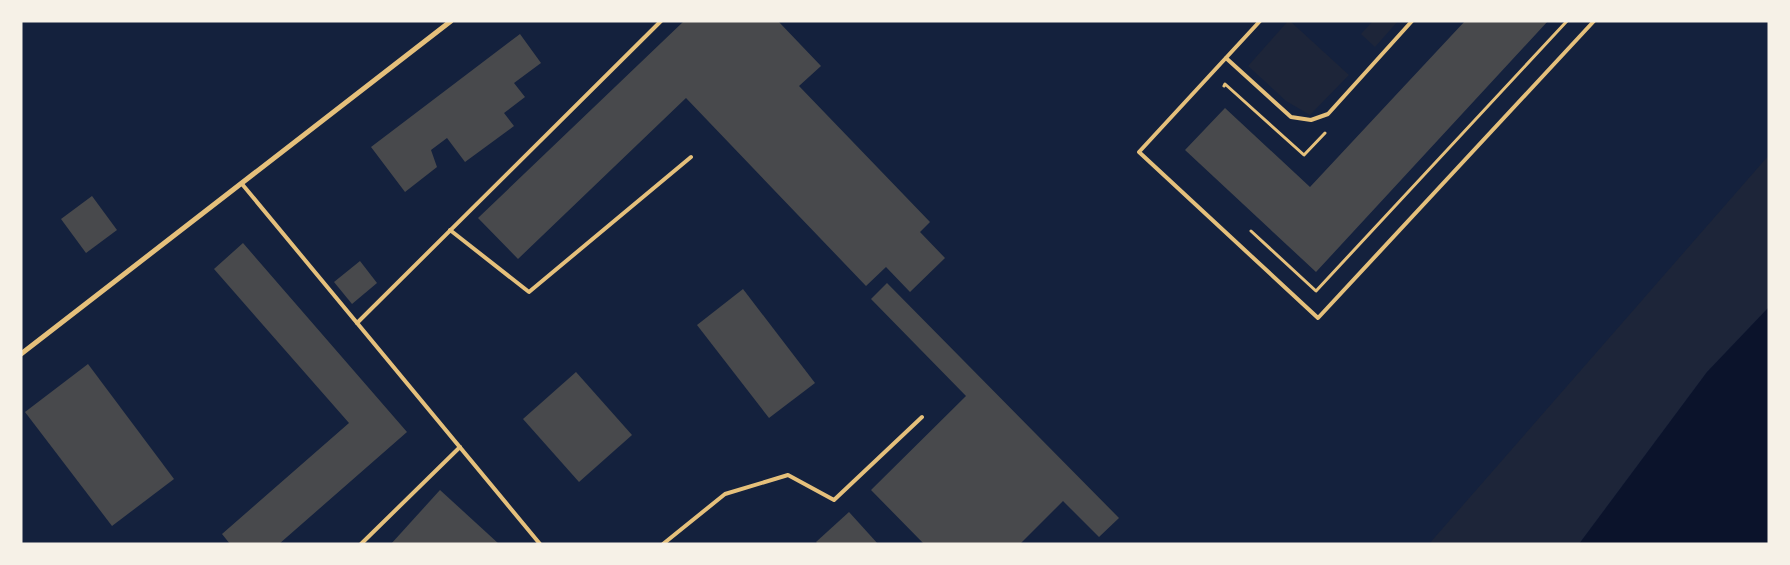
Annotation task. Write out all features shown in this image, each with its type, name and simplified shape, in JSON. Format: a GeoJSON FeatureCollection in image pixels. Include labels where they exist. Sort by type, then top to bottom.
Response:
{"type":"FeatureCollection","features":[{"type":"Feature","properties":{"kind":"street"},"geometry":{"type":"LineString","coordinates":[[21,354],[451,21]]}},
{"type":"Feature","properties":{"kind":"lane"},"geometry":{"type":"LineString","coordinates":[[357,323],[661,21]]}},
{"type":"Feature","properties":{"kind":"lane"},"geometry":{"type":"LineString","coordinates":[[1260,21],[1139,152],[1318,318],[1594,21]]}},
{"type":"Feature","properties":{"kind":"lane"},"geometry":{"type":"LineString","coordinates":[[1226,58],[1291,117],[1311,120],[1328,114],[1412,21]]}},
{"type":"Feature","properties":{"kind":"lane"},"geometry":{"type":"LineString","coordinates":[[450,230],[529,292],[691,157]]}},
{"type":"Feature","properties":{"kind":"lane"},"geometry":{"type":"LineString","coordinates":[[242,184],[540,544]]}},
{"type":"Feature","properties":{"kind":"lane"},"geometry":{"type":"LineString","coordinates":[[663,544],[725,494],[788,475],[834,500],[922,417]]}},
{"type":"Feature","properties":{"kind":"lane"},"geometry":{"type":"LineString","coordinates":[[361,544],[460,447]]}},
{"type":"Feature","properties":{"kind":"path"},"geometry":{"type":"LineString","coordinates":[[1250,231],[1316,291],[1567,21]]}},
{"type":"Feature","properties":{"kind":"path"},"geometry":{"type":"LineString","coordinates":[[1219,91],[1225,84],[1304,155],[1330,127]]}},
{"type":"Feature","properties":{"kind":"shaded area"},"geometry":{"type":"Polygon","coordinates":[[[1288,21],[1349,75],[1310,115],[1286,101],[1248,66],[1288,21]]]}},
{"type":"Feature","properties":{"kind":"shaded area"},"geometry":{"type":"Polygon","coordinates":[[[1373,21],[1398,21],[1375,47],[1361,34],[1373,21]]]}},
{"type":"Feature","properties":{"kind":"shaded area"},"geometry":{"type":"Polygon","coordinates":[[[1769,155],[1769,307],[1707,372],[1579,544],[1429,544],[1769,155]]]}},
{"type":"Feature","properties":{"kind":"shaded area"},"geometry":{"type":"Polygon","coordinates":[[[1769,307],[1769,544],[1579,544],[1707,372],[1769,307]]]}},
{"type":"Feature","properties":{"kind":"building"},"geometry":{"type":"Polygon","coordinates":[[[684,21],[778,21],[821,66],[799,86],[930,222],[920,232],[945,258],[910,292],[886,267],[866,286],[686,98],[518,259],[478,218],[684,21]]]}},
{"type":"Feature","properties":{"kind":"building"},"geometry":{"type":"Polygon","coordinates":[[[1465,21],[1548,21],[1316,272],[1185,150],[1225,108],[1310,187],[1465,21]]]}},
{"type":"Feature","properties":{"kind":"building"},"geometry":{"type":"Polygon","coordinates":[[[520,34],[541,63],[514,83],[525,97],[504,113],[514,126],[465,162],[447,138],[431,150],[437,167],[405,192],[371,147],[520,34]]]}},
{"type":"Feature","properties":{"kind":"building"},"geometry":{"type":"Polygon","coordinates":[[[92,196],[117,230],[86,253],[61,219],[92,196]]]}},
{"type":"Feature","properties":{"kind":"building"},"geometry":{"type":"Polygon","coordinates":[[[243,243],[407,432],[279,544],[230,544],[222,534],[349,423],[214,269],[243,243]]]}},
{"type":"Feature","properties":{"kind":"building"},"geometry":{"type":"Polygon","coordinates":[[[360,261],[377,283],[352,304],[334,282],[360,261]]]}},
{"type":"Feature","properties":{"kind":"building"},"geometry":{"type":"Polygon","coordinates":[[[887,283],[1119,518],[1099,537],[1063,501],[1020,544],[924,544],[871,490],[966,396],[871,299],[887,283]]]}},
{"type":"Feature","properties":{"kind":"building"},"geometry":{"type":"Polygon","coordinates":[[[743,289],[815,383],[769,418],[697,325],[743,289]]]}},
{"type":"Feature","properties":{"kind":"building"},"geometry":{"type":"Polygon","coordinates":[[[88,364],[174,479],[112,526],[25,412],[88,364]]]}},
{"type":"Feature","properties":{"kind":"building"},"geometry":{"type":"Polygon","coordinates":[[[576,372],[632,435],[579,482],[523,419],[576,372]]]}},
{"type":"Feature","properties":{"kind":"building"},"geometry":{"type":"Polygon","coordinates":[[[440,490],[499,544],[391,544],[440,490]]]}},
{"type":"Feature","properties":{"kind":"building"},"geometry":{"type":"Polygon","coordinates":[[[849,512],[878,544],[818,544],[816,542],[849,512]]]}}]}
